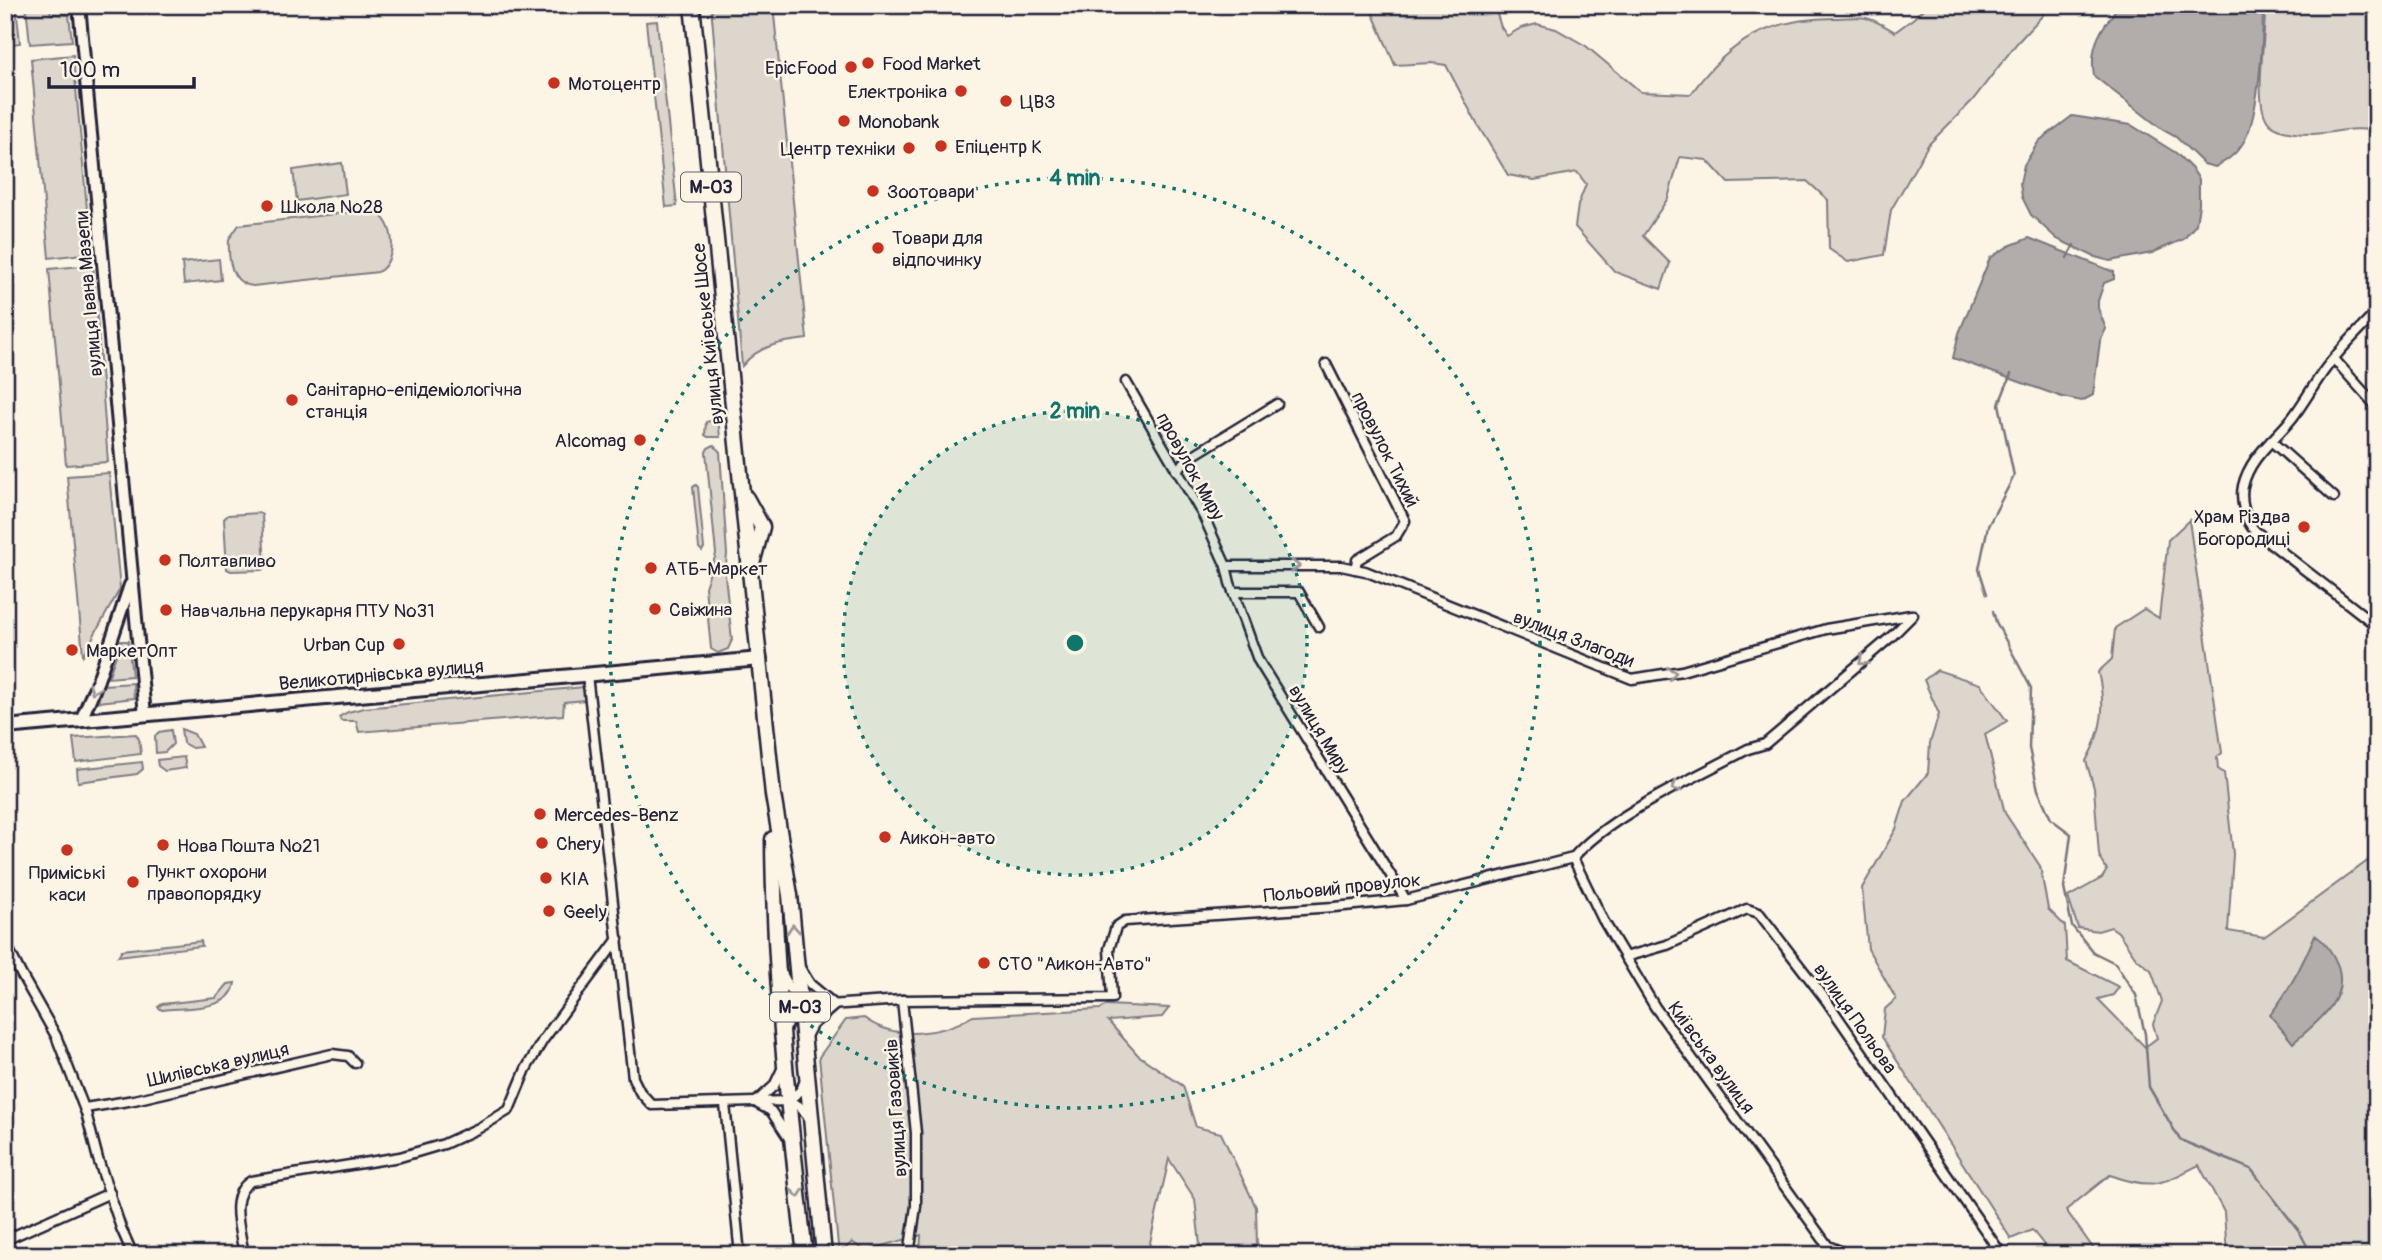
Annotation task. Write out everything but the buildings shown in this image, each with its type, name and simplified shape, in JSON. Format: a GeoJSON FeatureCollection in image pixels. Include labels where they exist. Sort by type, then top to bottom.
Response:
{"type":"FeatureCollection","features":[{"type":"Feature","properties":{"kind":"highway","name":"вулиця Київське Шосе"},"geometry":{"type":"LineString","coordinates":[[692,5],[741,481],[748,503],[762,527],[753,559],[751,579],[760,659]]}},
{"type":"Feature","properties":{"kind":"highway","name":"М-03"},"geometry":{"type":"LineString","coordinates":[[760,659],[773,795],[790,895],[824,1255]]}},
{"type":"Feature","properties":{"kind":"highway","name":"М-03"},"geometry":{"type":"LineString","coordinates":[[773,795],[774,896],[783,1036],[805,1255]]}},
{"type":"Feature","properties":{"kind":"main road","name":"вулиця Івана Мазепи"},"geometry":{"type":"LineString","coordinates":[[79,5],[145,715]]}},
{"type":"Feature","properties":{"kind":"main road","name":"вулиця Івана Мазепи"},"geometry":{"type":"LineString","coordinates":[[81,720],[98,680],[132,579]]}},
{"type":"Feature","properties":{"kind":"main road","name":"Великотирнівська вулиця"},"geometry":{"type":"LineString","coordinates":[[5,727],[760,659]]}},
{"type":"Feature","properties":{"kind":"street"},"geometry":{"type":"LineString","coordinates":[[2377,312],[2334,359],[2292,419],[2250,467],[2243,488],[2245,512],[2255,531],[2377,626]]}},
{"type":"Feature","properties":{"kind":"street"},"geometry":{"type":"LineString","coordinates":[[2334,359],[2377,407]]}},
{"type":"Feature","properties":{"kind":"street","name":"провулок Тихий"},"geometry":{"type":"LineString","coordinates":[[1326,364],[1405,520],[1396,536],[1357,560],[1355,569]]}},
{"type":"Feature","properties":{"kind":"street","name":"провулок Миру"},"geometry":{"type":"LineString","coordinates":[[1126,382],[1204,517],[1226,566]]}},
{"type":"Feature","properties":{"kind":"street"},"geometry":{"type":"LineString","coordinates":[[1177,470],[1192,456],[1277,404]]}},
{"type":"Feature","properties":{"kind":"street"},"geometry":{"type":"LineString","coordinates":[[2271,441],[2334,497]]}},
{"type":"Feature","properties":{"kind":"street","name":"вулиця Злагоди"},"geometry":{"type":"LineString","coordinates":[[1226,566],[1341,566],[1355,569],[1632,679],[1682,671],[1826,629],[1913,615],[1765,744],[1748,750],[1651,801],[1581,849],[1573,858]]}},
{"type":"Feature","properties":{"kind":"street","name":"вулиця Миру"},"geometry":{"type":"LineString","coordinates":[[1226,566],[1258,660],[1406,900]]}},
{"type":"Feature","properties":{"kind":"street"},"geometry":{"type":"LineString","coordinates":[[1233,592],[1299,592],[1319,627]]}},
{"type":"Feature","properties":{"kind":"street"},"geometry":{"type":"LineString","coordinates":[[587,675],[633,1079],[652,1105],[788,1101],[799,1106],[810,1119]]}},
{"type":"Feature","properties":{"kind":"street","name":"Польовий провулок"},"geometry":{"type":"LineString","coordinates":[[800,1007],[902,1000],[1112,998],[1109,949],[1116,927],[1125,921],[1406,900],[1573,858]]}},
{"type":"Feature","properties":{"kind":"street","name":"Київська вулиця"},"geometry":{"type":"LineString","coordinates":[[1573,858],[1603,920],[1655,1007],[1828,1246],[1850,1255]]}},
{"type":"Feature","properties":{"kind":"street","name":"вулиця Польова"},"geometry":{"type":"LineString","coordinates":[[1625,957],[1667,945],[1747,909],[1759,913],[1826,1000],[1998,1249],[1983,1255]]}},
{"type":"Feature","properties":{"kind":"street"},"geometry":{"type":"LineString","coordinates":[[244,1255],[237,1206],[238,1194],[244,1185],[251,1181],[400,1157],[444,1144],[509,1110],[526,1069],[543,1040],[618,939]]}},
{"type":"Feature","properties":{"kind":"street"},"geometry":{"type":"LineString","coordinates":[[5,942],[56,1036],[85,1108],[110,1194],[133,1255]]}},
{"type":"Feature","properties":{"kind":"street"},"geometry":{"type":"LineString","coordinates":[[796,959],[810,984],[835,1005],[812,1025],[803,1045]]}},
{"type":"Feature","properties":{"kind":"street"},"geometry":{"type":"LineString","coordinates":[[779,966],[800,1007],[790,1018],[783,1036]]}},
{"type":"Feature","properties":{"kind":"street","name":"вулиця Газовиків"},"geometry":{"type":"LineString","coordinates":[[902,1000],[916,1133],[916,1206],[909,1255]]}},
{"type":"Feature","properties":{"kind":"street","name":"Шилівська вулиця"},"geometry":{"type":"LineString","coordinates":[[85,1108],[134,1100],[332,1054],[348,1056],[355,1063]]}},
{"type":"Feature","properties":{"kind":"street"},"geometry":{"type":"LineString","coordinates":[[755,1103],[774,1086],[785,1062]]}},
{"type":"Feature","properties":{"kind":"street"},"geometry":{"type":"LineString","coordinates":[[788,1101],[800,1091],[806,1079]]}},
{"type":"Feature","properties":{"kind":"street"},"geometry":{"type":"LineString","coordinates":[[755,1103],[771,1111],[779,1121],[793,1151]]}},
{"type":"Feature","properties":{"kind":"street"},"geometry":{"type":"LineString","coordinates":[[725,1104],[740,1255]]}},
{"type":"Feature","properties":{"kind":"street"},"geometry":{"type":"LineString","coordinates":[[5,1240],[110,1194]]}},
{"type":"Feature","properties":{"kind":"shaded area"},"geometry":{"type":"Polygon","coordinates":[[[5,5],[16,5],[20,43],[5,45],[5,5]]]}},
{"type":"Feature","properties":{"kind":"shaded area"},"geometry":{"type":"Polygon","coordinates":[[[26,5],[49,5],[51,14],[69,15],[72,41],[30,44],[26,5]]]}},
{"type":"Feature","properties":{"kind":"shaded area"},"geometry":{"type":"Polygon","coordinates":[[[711,5],[773,5],[807,339],[779,343],[763,349],[742,366],[711,5]]]}},
{"type":"Feature","properties":{"kind":"shaded area"},"geometry":{"type":"Polygon","coordinates":[[[1369,5],[1494,5],[1507,36],[1521,28],[1537,24],[1556,29],[1586,46],[1641,92],[1691,94],[1721,59],[1737,46],[1754,35],[1793,22],[1863,17],[1895,32],[1927,5],[2047,5],[2043,15],[2017,43],[1972,101],[1928,145],[1891,210],[1884,255],[1848,262],[1829,249],[1828,200],[1807,181],[1728,183],[1707,160],[1680,157],[1668,198],[1643,236],[1670,263],[1661,289],[1615,272],[1575,227],[1578,205],[1586,184],[1577,172],[1534,180],[1508,175],[1446,65],[1395,65],[1369,5]]]}},
{"type":"Feature","properties":{"kind":"shaded area"},"geometry":{"type":"Polygon","coordinates":[[[2117,5],[2263,5],[2259,78],[2252,118],[2241,146],[2230,158],[2215,167],[2204,164],[2176,137],[2163,130],[2094,76],[2093,56],[2096,43],[2117,5]]]}},
{"type":"Feature","properties":{"kind":"shaded area"},"geometry":{"type":"Polygon","coordinates":[[[2265,5],[2377,5],[2377,131],[2352,129],[2301,134],[2284,131],[2270,124],[2264,115],[2261,102],[2265,5]]]}},
{"type":"Feature","properties":{"kind":"shaded area"},"geometry":{"type":"Polygon","coordinates":[[[657,21],[677,206],[666,207],[646,22],[657,21]]]}},
{"type":"Feature","properties":{"kind":"shaded area"},"geometry":{"type":"Polygon","coordinates":[[[73,55],[91,253],[49,258],[31,59],[73,55]]]}},
{"type":"Feature","properties":{"kind":"shaded area"},"geometry":{"type":"Polygon","coordinates":[[[2072,116],[2131,125],[2176,153],[2192,169],[2199,179],[2199,205],[2196,224],[2184,239],[2152,253],[2110,261],[2057,239],[2031,215],[2022,197],[2020,183],[2024,165],[2039,141],[2072,116]]]}},
{"type":"Feature","properties":{"kind":"shaded area"},"geometry":{"type":"Polygon","coordinates":[[[342,163],[346,194],[297,201],[293,170],[342,163]]]}},
{"type":"Feature","properties":{"kind":"shaded area"},"geometry":{"type":"Polygon","coordinates":[[[369,210],[378,213],[384,220],[392,238],[390,257],[378,272],[253,286],[239,280],[232,269],[229,239],[239,225],[369,210]]]}},
{"type":"Feature","properties":{"kind":"shaded area"},"geometry":{"type":"Polygon","coordinates":[[[2029,238],[2114,272],[2114,279],[2104,283],[2098,301],[2106,329],[2100,341],[2093,395],[2082,401],[2062,397],[1953,358],[1959,333],[1990,258],[2029,238]]]}},
{"type":"Feature","properties":{"kind":"shaded area"},"geometry":{"type":"Polygon","coordinates":[[[219,259],[221,280],[184,284],[182,263],[219,259]]]}},
{"type":"Feature","properties":{"kind":"shaded area"},"geometry":{"type":"Polygon","coordinates":[[[93,265],[108,462],[66,465],[49,269],[93,265]]]}},
{"type":"Feature","properties":{"kind":"shaded area"},"geometry":{"type":"Polygon","coordinates":[[[718,419],[720,437],[705,435],[706,422],[718,419]]]}},
{"type":"Feature","properties":{"kind":"shaded area"},"geometry":{"type":"Polygon","coordinates":[[[714,445],[720,452],[727,554],[725,575],[732,640],[728,649],[718,653],[711,649],[705,587],[716,554],[706,452],[714,445]]]}},
{"type":"Feature","properties":{"kind":"shaded area"},"geometry":{"type":"Polygon","coordinates":[[[109,473],[120,589],[83,655],[67,476],[109,473]]]}},
{"type":"Feature","properties":{"kind":"shaded area"},"geometry":{"type":"Polygon","coordinates":[[[696,485],[704,548],[702,551],[699,548],[693,487],[696,485]]]}},
{"type":"Feature","properties":{"kind":"shaded area"},"geometry":{"type":"Polygon","coordinates":[[[228,515],[262,515],[265,567],[262,570],[227,569],[224,519],[228,515]]]}},
{"type":"Feature","properties":{"kind":"shaded area"},"geometry":{"type":"Polygon","coordinates":[[[2189,520],[2222,753],[2217,757],[2218,769],[2224,773],[2233,854],[2228,931],[2264,937],[2377,854],[2377,1255],[2227,1255],[2224,1212],[2199,1165],[2156,1183],[2136,1183],[2110,1175],[2066,1210],[2098,1255],[2052,1255],[2032,1230],[2011,1239],[1882,1037],[1885,1009],[1896,999],[1868,949],[1862,888],[1896,829],[1905,801],[1928,773],[1930,743],[1939,714],[1924,680],[1937,670],[1980,684],[2007,721],[1985,734],[2005,813],[2040,866],[2048,909],[2065,926],[2067,961],[2119,987],[2113,995],[2098,999],[2145,1047],[2157,1038],[2153,1024],[2162,1001],[2151,970],[2136,958],[2118,932],[2111,927],[2098,931],[2078,928],[2068,897],[2102,878],[2107,870],[2099,855],[2094,788],[2086,761],[2096,739],[2101,718],[2102,696],[2098,672],[2112,659],[2115,628],[2144,609],[2159,618],[2168,540],[2189,520]]]}},
{"type":"Feature","properties":{"kind":"shaded area"},"geometry":{"type":"Polygon","coordinates":[[[121,641],[128,641],[132,676],[108,678],[121,641]]]}},
{"type":"Feature","properties":{"kind":"shaded area"},"geometry":{"type":"Polygon","coordinates":[[[133,683],[134,698],[98,702],[103,685],[133,683]]]}},
{"type":"Feature","properties":{"kind":"shaded area"},"geometry":{"type":"Polygon","coordinates":[[[584,687],[585,700],[564,702],[563,715],[359,732],[356,721],[341,721],[339,717],[364,708],[584,687]]]}},
{"type":"Feature","properties":{"kind":"shaded area"},"geometry":{"type":"Polygon","coordinates":[[[181,729],[194,734],[201,747],[192,748],[183,743],[181,729]]]}},
{"type":"Feature","properties":{"kind":"shaded area"},"geometry":{"type":"Polygon","coordinates":[[[171,730],[173,744],[165,752],[156,753],[155,736],[159,732],[171,730]]]}},
{"type":"Feature","properties":{"kind":"shaded area"},"geometry":{"type":"Polygon","coordinates":[[[136,734],[141,754],[76,762],[73,738],[136,734]]]}},
{"type":"Feature","properties":{"kind":"shaded area"},"geometry":{"type":"Polygon","coordinates":[[[184,757],[186,768],[165,771],[158,766],[157,760],[184,757]]]}},
{"type":"Feature","properties":{"kind":"shaded area"},"geometry":{"type":"Polygon","coordinates":[[[142,762],[143,769],[137,774],[78,782],[77,769],[142,762]]]}},
{"type":"Feature","properties":{"kind":"shaded area"},"geometry":{"type":"Polygon","coordinates":[[[2315,935],[2326,945],[2336,961],[2340,978],[2339,990],[2328,1010],[2293,1043],[2270,1015],[2296,976],[2315,935]]]}},
{"type":"Feature","properties":{"kind":"shaded area"},"geometry":{"type":"Polygon","coordinates":[[[201,941],[202,946],[118,956],[122,950],[201,941]]]}},
{"type":"Feature","properties":{"kind":"shaded area"},"geometry":{"type":"Polygon","coordinates":[[[235,983],[232,992],[216,1003],[194,1008],[162,1010],[158,1007],[162,1004],[216,998],[228,984],[235,983]]]}},
{"type":"Feature","properties":{"kind":"shaded area"},"geometry":{"type":"Polygon","coordinates":[[[1107,1005],[1169,1008],[1162,1017],[1108,1021],[1138,1055],[1183,1086],[1196,1127],[1221,1133],[1256,1207],[1257,1245],[1242,1255],[1201,1255],[1195,1199],[1169,1159],[1149,1247],[1128,1255],[920,1255],[921,1235],[865,1251],[852,1242],[839,1255],[819,1057],[846,1020],[864,1018],[890,1030],[918,1033],[947,1028],[973,1016],[1100,1009],[1107,1005]]]}},
{"type":"Feature","properties":{"kind":"waterway"},"geometry":{"type":"LineString","coordinates":[[2067,258],[2074,245]]}},
{"type":"Feature","properties":{"kind":"waterway"},"geometry":{"type":"LineString","coordinates":[[1987,594],[1979,569],[1988,526],[2014,476],[1999,404],[2011,374]]}},
{"type":"Feature","properties":{"kind":"waterway"},"geometry":{"type":"LineString","coordinates":[[1993,611],[1996,622],[2031,688],[2029,748],[2038,790],[2051,819],[2071,834],[2064,888],[2072,926],[2093,952],[2115,963],[2136,995],[2145,1034],[2149,1087],[2180,1140],[2251,1169],[2299,1231],[2312,1255]]}},
{"type":"Feature","properties":{"kind":"place","name":"Food Market"},"geometry":{"type":"Point","coordinates":[868,63]}},
{"type":"Feature","properties":{"kind":"place","name":"EpicFood"},"geometry":{"type":"Point","coordinates":[851,67]}},
{"type":"Feature","properties":{"kind":"place","name":"Мотоцентр"},"geometry":{"type":"Point","coordinates":[554,83]}},
{"type":"Feature","properties":{"kind":"place","name":"Електроніка"},"geometry":{"type":"Point","coordinates":[961,91]}},
{"type":"Feature","properties":{"kind":"place","name":"ЦВЗ"},"geometry":{"type":"Point","coordinates":[1006,101]}},
{"type":"Feature","properties":{"kind":"place","name":"Monobank"},"geometry":{"type":"Point","coordinates":[844,121]}},
{"type":"Feature","properties":{"kind":"place","name":"Епіцентр К"},"geometry":{"type":"Point","coordinates":[941,146]}},
{"type":"Feature","properties":{"kind":"place","name":"Центр техніки"},"geometry":{"type":"Point","coordinates":[909,148]}},
{"type":"Feature","properties":{"kind":"place","name":"Зоотовари"},"geometry":{"type":"Point","coordinates":[873,191]}},
{"type":"Feature","properties":{"kind":"place","name":"Школа №28"},"geometry":{"type":"Point","coordinates":[267,206]}},
{"type":"Feature","properties":{"kind":"place","name":"Товари для відпочинку"},"geometry":{"type":"Point","coordinates":[878,248]}},
{"type":"Feature","properties":{"kind":"place","name":"Санітарно-епідеміологічна станція"},"geometry":{"type":"Point","coordinates":[292,400]}},
{"type":"Feature","properties":{"kind":"place","name":"Alcomag"},"geometry":{"type":"Point","coordinates":[640,440]}},
{"type":"Feature","properties":{"kind":"place","name":"Храм Різдва Богородиці"},"geometry":{"type":"Point","coordinates":[2304,527]}},
{"type":"Feature","properties":{"kind":"place","name":"Полтавпиво"},"geometry":{"type":"Point","coordinates":[165,560]}},
{"type":"Feature","properties":{"kind":"place","name":"АТБ-Маркет"},"geometry":{"type":"Point","coordinates":[651,568]}},
{"type":"Feature","properties":{"kind":"place","name":"Свіжина"},"geometry":{"type":"Point","coordinates":[655,609]}},
{"type":"Feature","properties":{"kind":"place","name":"Навчальна перукарня ПТУ №31"},"geometry":{"type":"Point","coordinates":[166,610]}},
{"type":"Feature","properties":{"kind":"place","name":"Urban Cup"},"geometry":{"type":"Point","coordinates":[399,644]}},
{"type":"Feature","properties":{"kind":"place","name":"МаркетОпт"},"geometry":{"type":"Point","coordinates":[72,650]}},
{"type":"Feature","properties":{"kind":"place","name":"Mercedes-Benz"},"geometry":{"type":"Point","coordinates":[540,814]}},
{"type":"Feature","properties":{"kind":"place","name":"Аикон-авто"},"geometry":{"type":"Point","coordinates":[885,837]}},
{"type":"Feature","properties":{"kind":"place","name":"Chery"},"geometry":{"type":"Point","coordinates":[542,843]}},
{"type":"Feature","properties":{"kind":"place","name":"Нова Пошта №21"},"geometry":{"type":"Point","coordinates":[163,845]}},
{"type":"Feature","properties":{"kind":"place","name":"Приміські каси"},"geometry":{"type":"Point","coordinates":[67,850]}},
{"type":"Feature","properties":{"kind":"place","name":"KIA"},"geometry":{"type":"Point","coordinates":[546,878]}},
{"type":"Feature","properties":{"kind":"place","name":"Пункт охорони правопорядку"},"geometry":{"type":"Point","coordinates":[133,882]}},
{"type":"Feature","properties":{"kind":"place","name":"Geely"},"geometry":{"type":"Point","coordinates":[549,911]}},
{"type":"Feature","properties":{"kind":"place","name":"СТО \"Аикон-Авто\""},"geometry":{"type":"Point","coordinates":[984,963]}}]}
